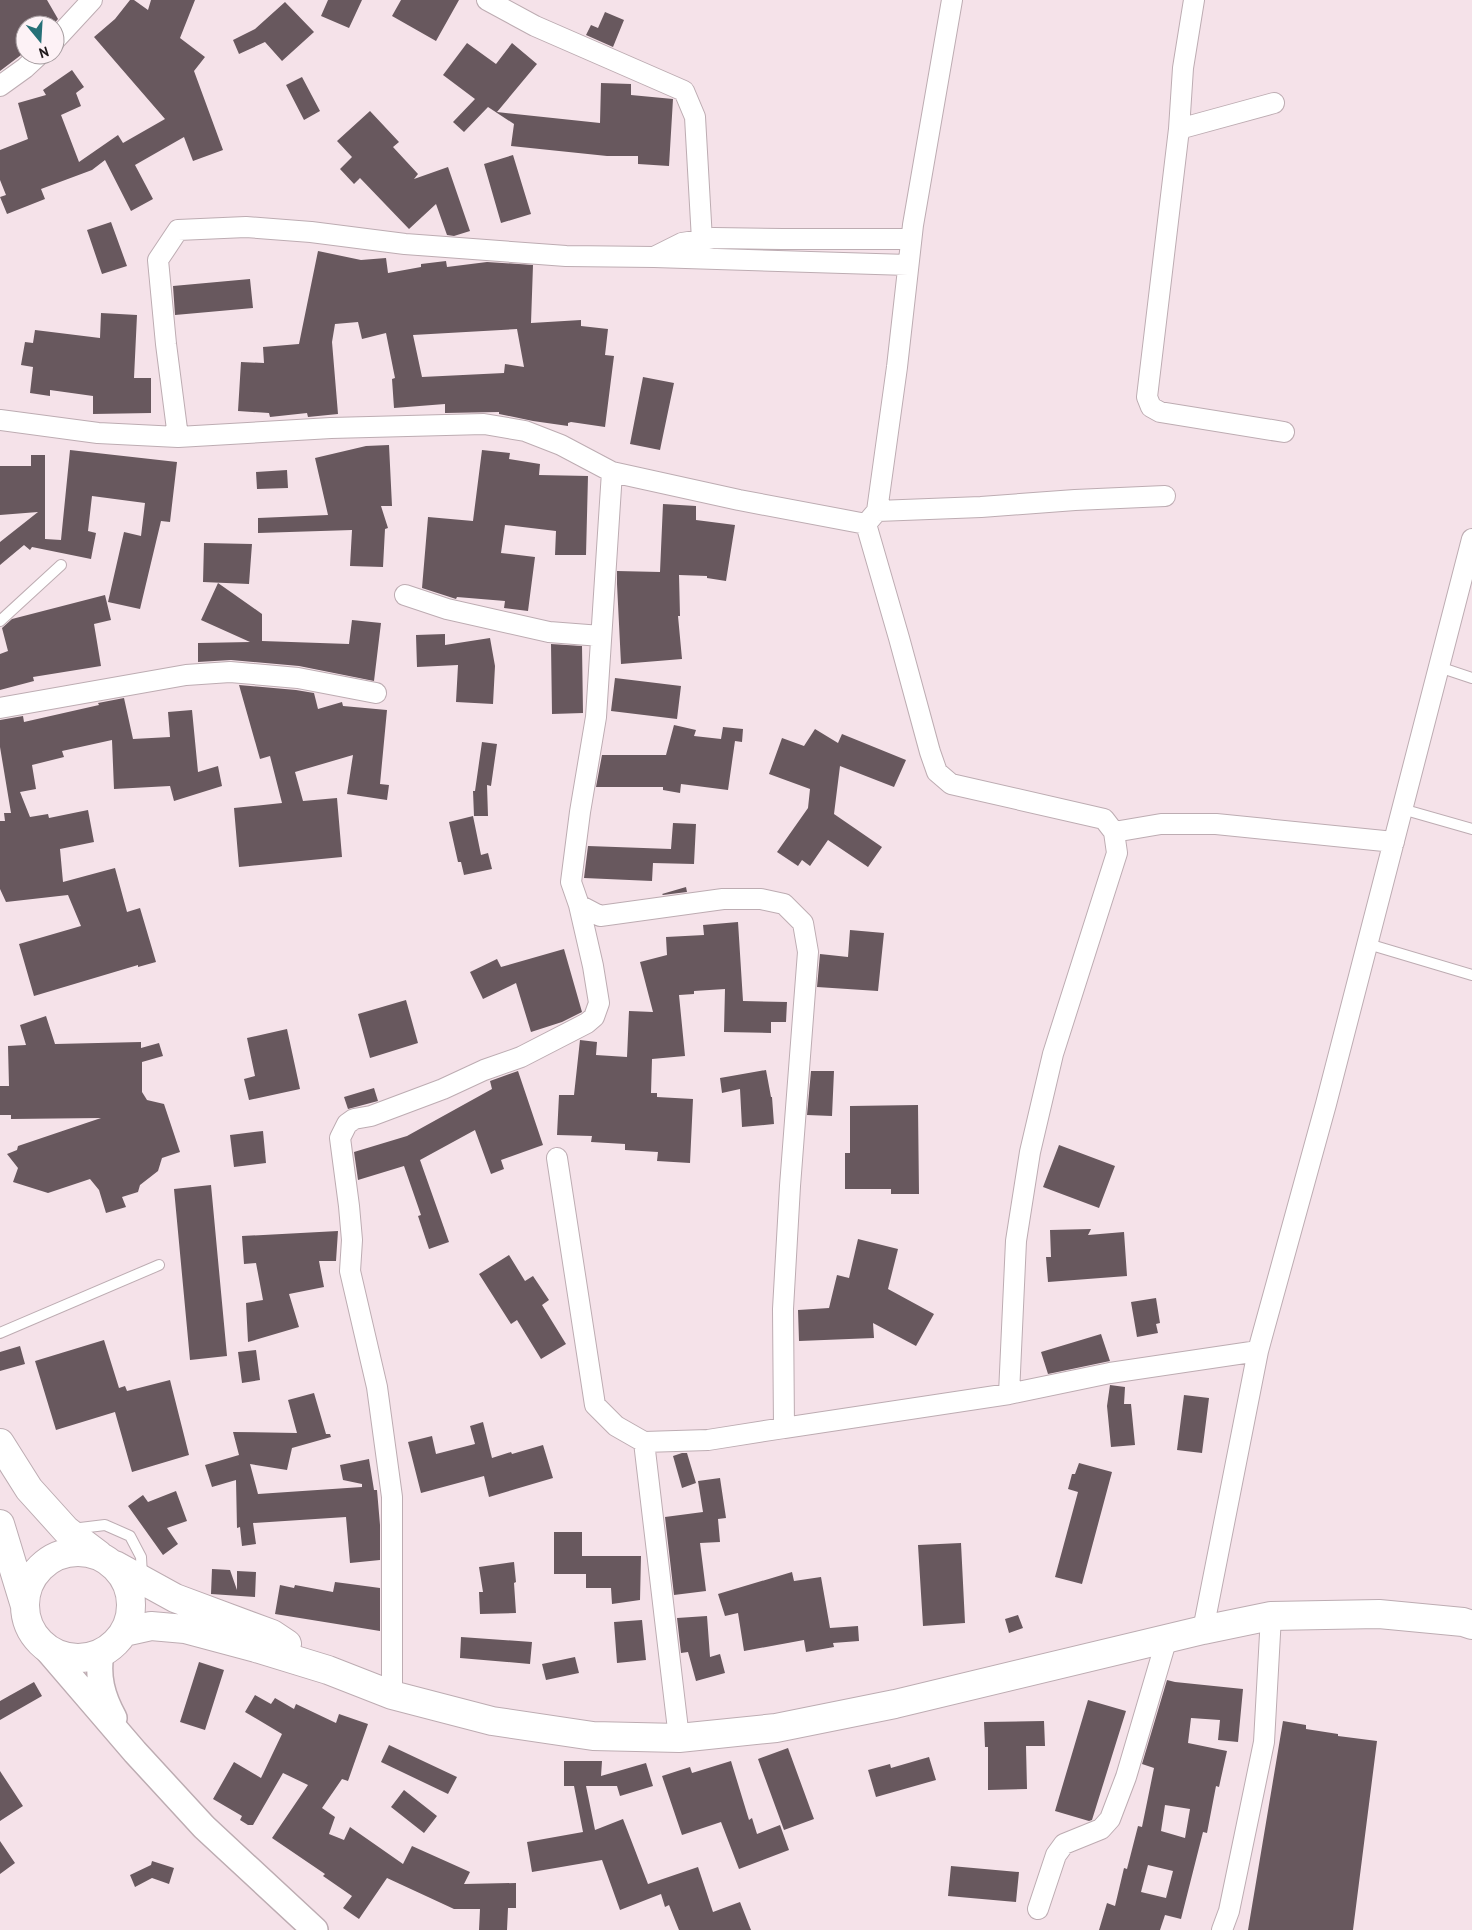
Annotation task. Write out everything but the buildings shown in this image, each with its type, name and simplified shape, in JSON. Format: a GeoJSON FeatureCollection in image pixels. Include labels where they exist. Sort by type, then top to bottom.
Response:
{"type":"FeatureCollection","features":[{"type":"Feature","properties":{"kind":"main road"},"geometry":{"type":"LineString","coordinates":[[0,1443],[29,1489],[66,1530],[123,1575],[132,1604],[130,1618],[124,1632],[114,1644],[101,1652],[87,1657],[72,1657],[57,1653],[44,1646],[34,1634],[27,1620],[14,1584],[0,1524]]}},
{"type":"Feature","properties":{"kind":"main road"},"geometry":{"type":"LineString","coordinates":[[14,1584],[27,1591],[33,1577],[43,1565],[55,1557],[70,1552],[85,1552],[106,1560],[175,1598],[272,1634],[328,1670]]}},
{"type":"Feature","properties":{"kind":"main road"},"geometry":{"type":"LineString","coordinates":[[124,1632],[151,1626],[185,1629],[328,1670],[392,1695],[492,1721],[592,1736],[679,1738],[776,1728],[896,1704],[1167,1638],[1271,1616],[1379,1614],[1463,1622],[1472,1625]]}},
{"type":"Feature","properties":{"kind":"street"},"geometry":{"type":"LineString","coordinates":[[65,29],[92,0]]}},
{"type":"Feature","properties":{"kind":"street"},"geometry":{"type":"LineString","coordinates":[[487,0],[535,26],[684,91],[695,117],[702,240]]}},
{"type":"Feature","properties":{"kind":"street"},"geometry":{"type":"LineString","coordinates":[[952,0],[911,238],[897,367],[872,518],[899,638],[937,772],[951,784],[1104,819],[1114,832],[1117,853],[1053,1054],[1030,1152],[1016,1241],[1009,1394]]}},
{"type":"Feature","properties":{"kind":"street"},"geometry":{"type":"LineString","coordinates":[[1194,0],[1183,68],[1178,129],[1147,397],[1151,407],[1160,412],[1284,432]]}},
{"type":"Feature","properties":{"kind":"street"},"geometry":{"type":"LineString","coordinates":[[0,86],[28,65]]}},
{"type":"Feature","properties":{"kind":"street"},"geometry":{"type":"LineString","coordinates":[[1178,129],[1274,103]]}},
{"type":"Feature","properties":{"kind":"street"},"geometry":{"type":"LineString","coordinates":[[178,437],[158,260],[178,230],[246,227],[312,232],[406,244],[547,255],[908,265]]}},
{"type":"Feature","properties":{"kind":"street"},"geometry":{"type":"LineString","coordinates":[[654,257],[682,244],[714,238],[911,238]]}},
{"type":"Feature","properties":{"kind":"street"},"geometry":{"type":"LineString","coordinates":[[0,420],[98,433],[178,437],[331,428],[484,424],[525,431],[561,445],[612,472],[739,500],[872,518],[981,507],[1165,496]]}},
{"type":"Feature","properties":{"kind":"street"},"geometry":{"type":"LineString","coordinates":[[392,1695],[392,1497],[377,1387],[350,1270],[350,1223],[340,1138],[347,1124],[354,1119],[371,1116],[521,1057],[587,1023],[594,1017],[599,1003],[596,982],[579,905],[571,882],[580,812],[596,717],[612,472]]}},
{"type":"Feature","properties":{"kind":"street"},"geometry":{"type":"LineString","coordinates":[[1203,1630],[1258,1351],[1326,1104],[1472,539]]}},
{"type":"Feature","properties":{"kind":"street"},"geometry":{"type":"LineString","coordinates":[[405,595],[447,609],[549,632],[601,636]]}},
{"type":"Feature","properties":{"kind":"street"},"geometry":{"type":"LineString","coordinates":[[0,708],[186,675],[230,672],[298,678],[376,693]]}},
{"type":"Feature","properties":{"kind":"street"},"geometry":{"type":"LineString","coordinates":[[1114,832],[1161,824],[1216,824],[1394,842]]}},
{"type":"Feature","properties":{"kind":"street"},"geometry":{"type":"LineString","coordinates":[[579,905],[600,916],[723,899],[761,898],[784,904],[803,923],[808,952],[790,1186],[783,1309],[784,1428]]}},
{"type":"Feature","properties":{"kind":"street"},"geometry":{"type":"LineString","coordinates":[[557,1158],[595,1405],[616,1426],[644,1442],[708,1440],[1009,1394],[1110,1373],[1258,1351]]}},
{"type":"Feature","properties":{"kind":"street"},"geometry":{"type":"LineString","coordinates":[[644,1442],[679,1738]]}},
{"type":"Feature","properties":{"kind":"street"},"geometry":{"type":"LineString","coordinates":[[1222,1930],[1229,1911],[1264,1742],[1271,1616]]}},
{"type":"Feature","properties":{"kind":"street"},"geometry":{"type":"LineString","coordinates":[[1038,1909],[1056,1855],[1064,1844],[1101,1830],[1110,1819],[1126,1778],[1167,1638]]}},
{"type":"Feature","properties":{"kind":"street"},"geometry":{"type":"LineString","coordinates":[[44,1646],[135,1752],[204,1827],[315,1930]]}},
{"type":"Feature","properties":{"kind":"street"},"geometry":{"type":"LineString","coordinates":[[101,1652],[98,1670],[103,1692],[112,1716],[135,1752]]}},
{"type":"Feature","properties":{"kind":"lane"},"geometry":{"type":"LineString","coordinates":[[0,621],[61,565]]}},
{"type":"Feature","properties":{"kind":"lane"},"geometry":{"type":"LineString","coordinates":[[1439,667],[1472,678]]}},
{"type":"Feature","properties":{"kind":"lane"},"geometry":{"type":"LineString","coordinates":[[1402,809],[1472,829]]}},
{"type":"Feature","properties":{"kind":"lane"},"geometry":{"type":"LineString","coordinates":[[1368,944],[1472,974]]}},
{"type":"Feature","properties":{"kind":"lane"},"geometry":{"type":"LineString","coordinates":[[0,1333],[159,1265]]}},
{"type":"Feature","properties":{"kind":"lane"},"geometry":{"type":"LineString","coordinates":[[66,1530],[105,1525],[130,1536],[141,1557],[142,1580]]}}]}
